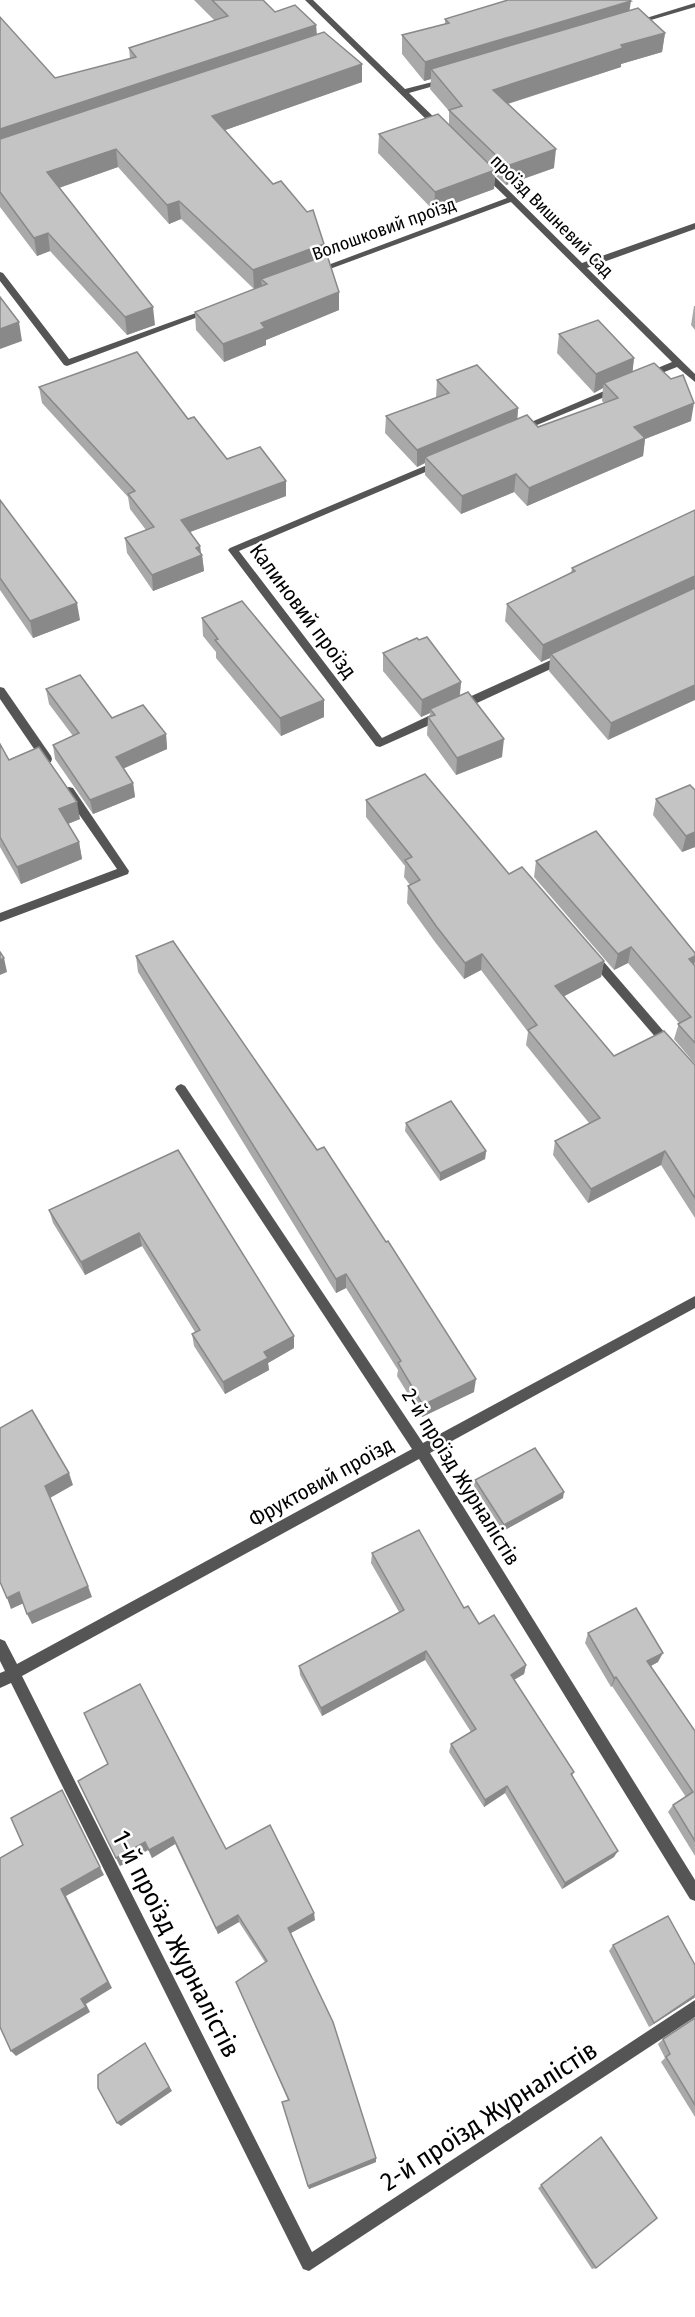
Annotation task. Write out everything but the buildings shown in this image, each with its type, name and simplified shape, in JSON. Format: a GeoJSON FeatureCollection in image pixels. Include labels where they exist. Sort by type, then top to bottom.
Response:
{"type":"FeatureCollection","features":[{"type":"Feature","properties":{"kind":"street"},"geometry":{"type":"LineString","coordinates":[[309,0],[445,134]]}},
{"type":"Feature","properties":{"kind":"street"},"geometry":{"type":"LineString","coordinates":[[628,25],[695,5]]}},
{"type":"Feature","properties":{"kind":"street"},"geometry":{"type":"LineString","coordinates":[[337,42],[348,38]]}},
{"type":"Feature","properties":{"kind":"street"},"geometry":{"type":"LineString","coordinates":[[403,92],[459,76]]}},
{"type":"Feature","properties":{"kind":"street","name":"проїзд Вишневий Сад"},"geometry":{"type":"LineString","coordinates":[[479,166],[695,379]]}},
{"type":"Feature","properties":{"kind":"street","name":"Волошковий проїзд"},"geometry":{"type":"LineString","coordinates":[[312,273],[512,199]]}},
{"type":"Feature","properties":{"kind":"street"},"geometry":{"type":"LineString","coordinates":[[580,267],[695,226]]}},
{"type":"Feature","properties":{"kind":"street"},"geometry":{"type":"LineString","coordinates":[[0,275],[67,363],[223,306]]}},
{"type":"Feature","properties":{"kind":"street"},"geometry":{"type":"LineString","coordinates":[[635,381],[678,363]]}},
{"type":"Feature","properties":{"kind":"street"},"geometry":{"type":"LineString","coordinates":[[515,431],[624,385]]}},
{"type":"Feature","properties":{"kind":"street","name":"Калиновий проїзд"},"geometry":{"type":"LineString","coordinates":[[450,458],[233,550],[380,743],[575,652]]}},
{"type":"Feature","properties":{"kind":"street"},"geometry":{"type":"LineString","coordinates":[[0,691],[52,767]]}},
{"type":"Feature","properties":{"kind":"street"},"geometry":{"type":"LineString","coordinates":[[0,918],[123,871],[65,786]]}},
{"type":"Feature","properties":{"kind":"street"},"geometry":{"type":"LineString","coordinates":[[588,951],[680,1057]]}},
{"type":"Feature","properties":{"kind":"street","name":"2-й проїзд Журналістів"},"geometry":{"type":"LineString","coordinates":[[181,1089],[421,1451],[695,1894]]}},
{"type":"Feature","properties":{"kind":"street","name":"Фруктовий проїзд"},"geometry":{"type":"LineString","coordinates":[[0,1681],[695,1302]]}},
{"type":"Feature","properties":{"kind":"street","name":"1-й проїзд Журналістів"},"geometry":{"type":"LineString","coordinates":[[0,1646],[309,2263]]}},
{"type":"Feature","properties":{"kind":"street","name":"2-й проїзд Журналістів"},"geometry":{"type":"LineString","coordinates":[[309,2263],[695,2008]]}}]}
